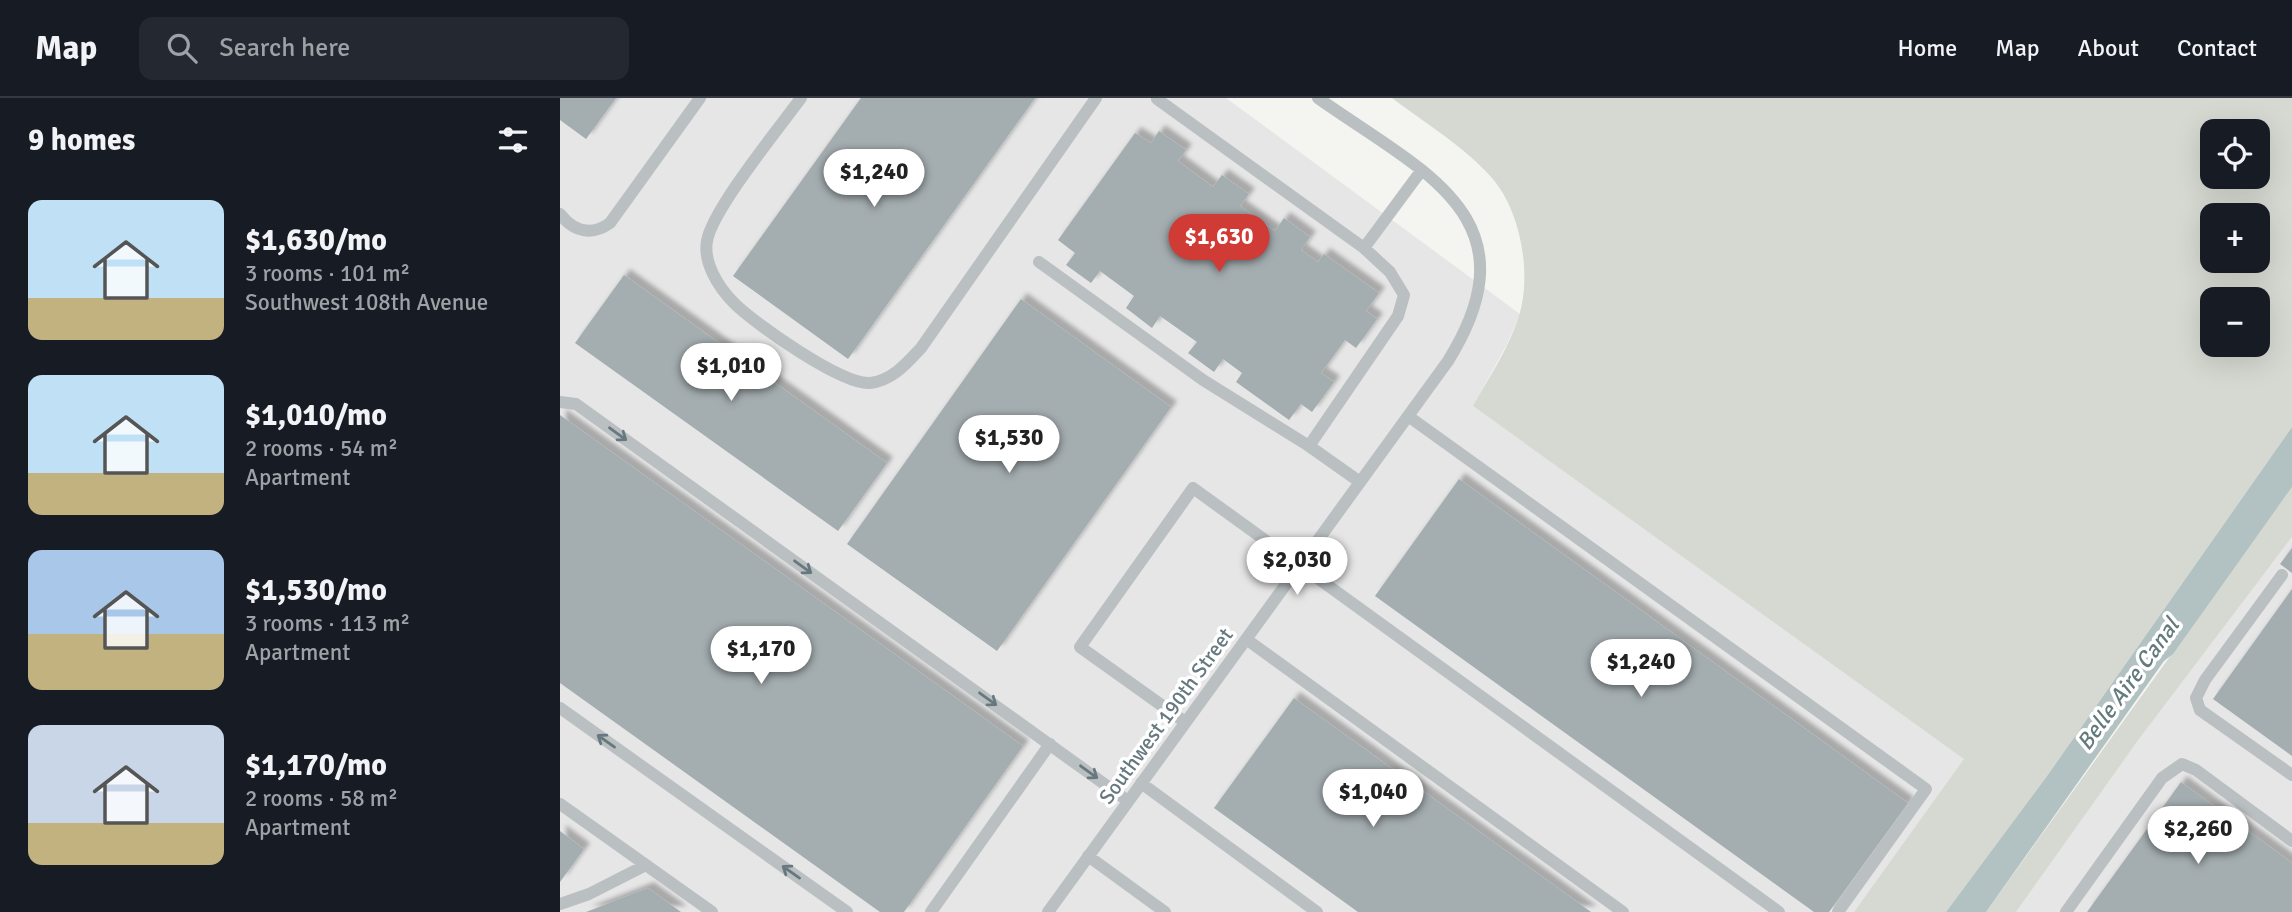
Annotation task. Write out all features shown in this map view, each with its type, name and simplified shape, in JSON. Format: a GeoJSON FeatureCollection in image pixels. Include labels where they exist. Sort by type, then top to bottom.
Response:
{"type":"FeatureCollection","features":[{"type":"Feature","properties":{"kind":"street"},"geometry":{"type":"LineString","coordinates":[[560,214],[576,229],[589,232],[598,231],[610,223],[699,98]]}},
{"type":"Feature","properties":{"kind":"street"},"geometry":{"type":"LineString","coordinates":[[801,98],[716,217],[707,241],[708,263],[719,285],[734,304],[832,373],[867,383],[885,380],[922,348],[1096,98]]}},
{"type":"Feature","properties":{"kind":"street"},"geometry":{"type":"LineString","coordinates":[[1318,98],[1421,171],[1364,248]]}},
{"type":"Feature","properties":{"kind":"street"},"geometry":{"type":"LineString","coordinates":[[1157,99],[1364,248],[1390,272],[1404,295],[1398,316],[1310,446]]}},
{"type":"Feature","properties":{"kind":"street","name":"Southwest 190th Street"},"geometry":{"type":"LineString","coordinates":[[1048,912],[1448,361],[1476,310],[1481,284],[1481,258],[1477,239],[1461,208],[1421,171]]}},
{"type":"Feature","properties":{"kind":"street"},"geometry":{"type":"LineString","coordinates":[[1038,262],[1203,380],[1310,446],[1360,482]]}},
{"type":"Feature","properties":{"kind":"street"},"geometry":{"type":"LineString","coordinates":[[560,402],[576,404],[1128,801]]}},
{"type":"Feature","properties":{"kind":"street"},"geometry":{"type":"LineString","coordinates":[[1408,416],[1926,789],[1838,912]]}},
{"type":"Feature","properties":{"kind":"street"},"geometry":{"type":"LineString","coordinates":[[1185,722],[1080,647],[1193,488],[1779,912]]}},
{"type":"Feature","properties":{"kind":"street"},"geometry":{"type":"LineString","coordinates":[[2282,575],[2204,680],[2196,698],[2200,710],[2292,775]]}},
{"type":"Feature","properties":{"kind":"street"},"geometry":{"type":"LineString","coordinates":[[1246,639],[1623,912]]}},
{"type":"Feature","properties":{"kind":"street"},"geometry":{"type":"LineString","coordinates":[[560,708],[847,912]]}},
{"type":"Feature","properties":{"kind":"street"},"geometry":{"type":"LineString","coordinates":[[931,912],[1050,744]]}},
{"type":"Feature","properties":{"kind":"street"},"geometry":{"type":"LineString","coordinates":[[2066,912],[2162,778],[2171,769],[2182,764],[2196,770],[2292,841]]}},
{"type":"Feature","properties":{"kind":"street"},"geometry":{"type":"LineString","coordinates":[[1141,783],[1317,912]]}},
{"type":"Feature","properties":{"kind":"street"},"geometry":{"type":"LineString","coordinates":[[560,804],[712,912]]}},
{"type":"Feature","properties":{"kind":"street"},"geometry":{"type":"LineString","coordinates":[[1088,856],[1165,912]]}},
{"type":"Feature","properties":{"kind":"street"},"geometry":{"type":"LineString","coordinates":[[560,904],[589,894],[646,865]]}},
{"type":"Feature","properties":{"kind":"shaded area"},"geometry":{"type":"Polygon","coordinates":[[[560,98],[1226,98],[1520,314],[1473,406],[1965,759],[1854,912],[560,912],[560,98]]]}},
{"type":"Feature","properties":{"kind":"shaded area"},"geometry":{"type":"Polygon","coordinates":[[[1392,98],[2292,98],[2292,427],[2047,776],[1946,912],[1854,912],[1964,759],[1473,406],[1515,328],[1523,300],[1524,263],[1517,225],[1502,192],[1492,178],[1457,146],[1392,98]]]}},
{"type":"Feature","properties":{"kind":"shaded area"},"geometry":{"type":"Polygon","coordinates":[[[2292,487],[2292,537],[2139,739],[2016,912],[1986,912],[2292,487]]]}},
{"type":"Feature","properties":{"kind":"shaded area"},"geometry":{"type":"Polygon","coordinates":[[[2292,537],[2292,912],[2016,912],[2139,739],[2292,537]]]}},
{"type":"Feature","properties":{"kind":"water","name":"Belle Aire Canal"},"geometry":{"type":"Polygon","coordinates":[[[2292,427],[2292,487],[2173,654],[2164,661],[1986,912],[1946,912],[2047,776],[2292,427]]]}},
{"type":"Feature","properties":{"kind":"building"},"geometry":{"type":"Polygon","coordinates":[[[560,98],[616,98],[586,139],[560,120],[560,98]]]}},
{"type":"Feature","properties":{"kind":"building"},"geometry":{"type":"Polygon","coordinates":[[[861,98],[1035,98],[848,359],[733,276],[861,98]]]}},
{"type":"Feature","properties":{"kind":"building"},"geometry":{"type":"Polygon","coordinates":[[[1159,131],[1186,150],[1178,161],[1213,187],[1222,175],[1249,194],[1240,206],[1275,231],[1284,218],[1310,237],[1301,250],[1318,262],[1324,254],[1379,293],[1366,311],[1377,319],[1356,348],[1345,340],[1321,373],[1334,382],[1312,412],[1301,404],[1289,420],[1236,382],[1242,373],[1223,359],[1214,372],[1188,353],[1197,342],[1160,316],[1152,328],[1126,308],[1134,296],[1100,271],[1091,283],[1066,265],[1075,253],[1058,240],[1135,133],[1151,143],[1159,131]]]}},
{"type":"Feature","properties":{"kind":"building"},"geometry":{"type":"Polygon","coordinates":[[[624,275],[887,463],[838,531],[575,343],[624,275]]]}},
{"type":"Feature","properties":{"kind":"building"},"geometry":{"type":"Polygon","coordinates":[[[1021,299],[1171,407],[997,651],[847,544],[1021,299]]]}},
{"type":"Feature","properties":{"kind":"building"},"geometry":{"type":"Polygon","coordinates":[[[560,415],[1023,746],[904,912],[880,912],[560,683],[560,415]]]}},
{"type":"Feature","properties":{"kind":"building"},"geometry":{"type":"Polygon","coordinates":[[[1459,479],[1908,803],[1829,912],[1814,912],[1375,596],[1459,479]]]}},
{"type":"Feature","properties":{"kind":"building"},"geometry":{"type":"Polygon","coordinates":[[[2292,548],[2292,573],[2280,564],[2292,548]]]}},
{"type":"Feature","properties":{"kind":"building"},"geometry":{"type":"Polygon","coordinates":[[[2292,589],[2292,756],[2213,699],[2292,589]]]}},
{"type":"Feature","properties":{"kind":"building"},"geometry":{"type":"Polygon","coordinates":[[[1294,698],[1591,912],[1358,912],[1214,808],[1294,698]]]}},
{"type":"Feature","properties":{"kind":"building"},"geometry":{"type":"Polygon","coordinates":[[[2181,782],[2292,863],[2292,912],[2087,912],[2181,782]]]}},
{"type":"Feature","properties":{"kind":"building"},"geometry":{"type":"Polygon","coordinates":[[[560,831],[584,849],[560,882],[560,831]]]}},
{"type":"Feature","properties":{"kind":"building"},"geometry":{"type":"Polygon","coordinates":[[[648,888],[681,912],[586,912],[648,888]]]}}]}
